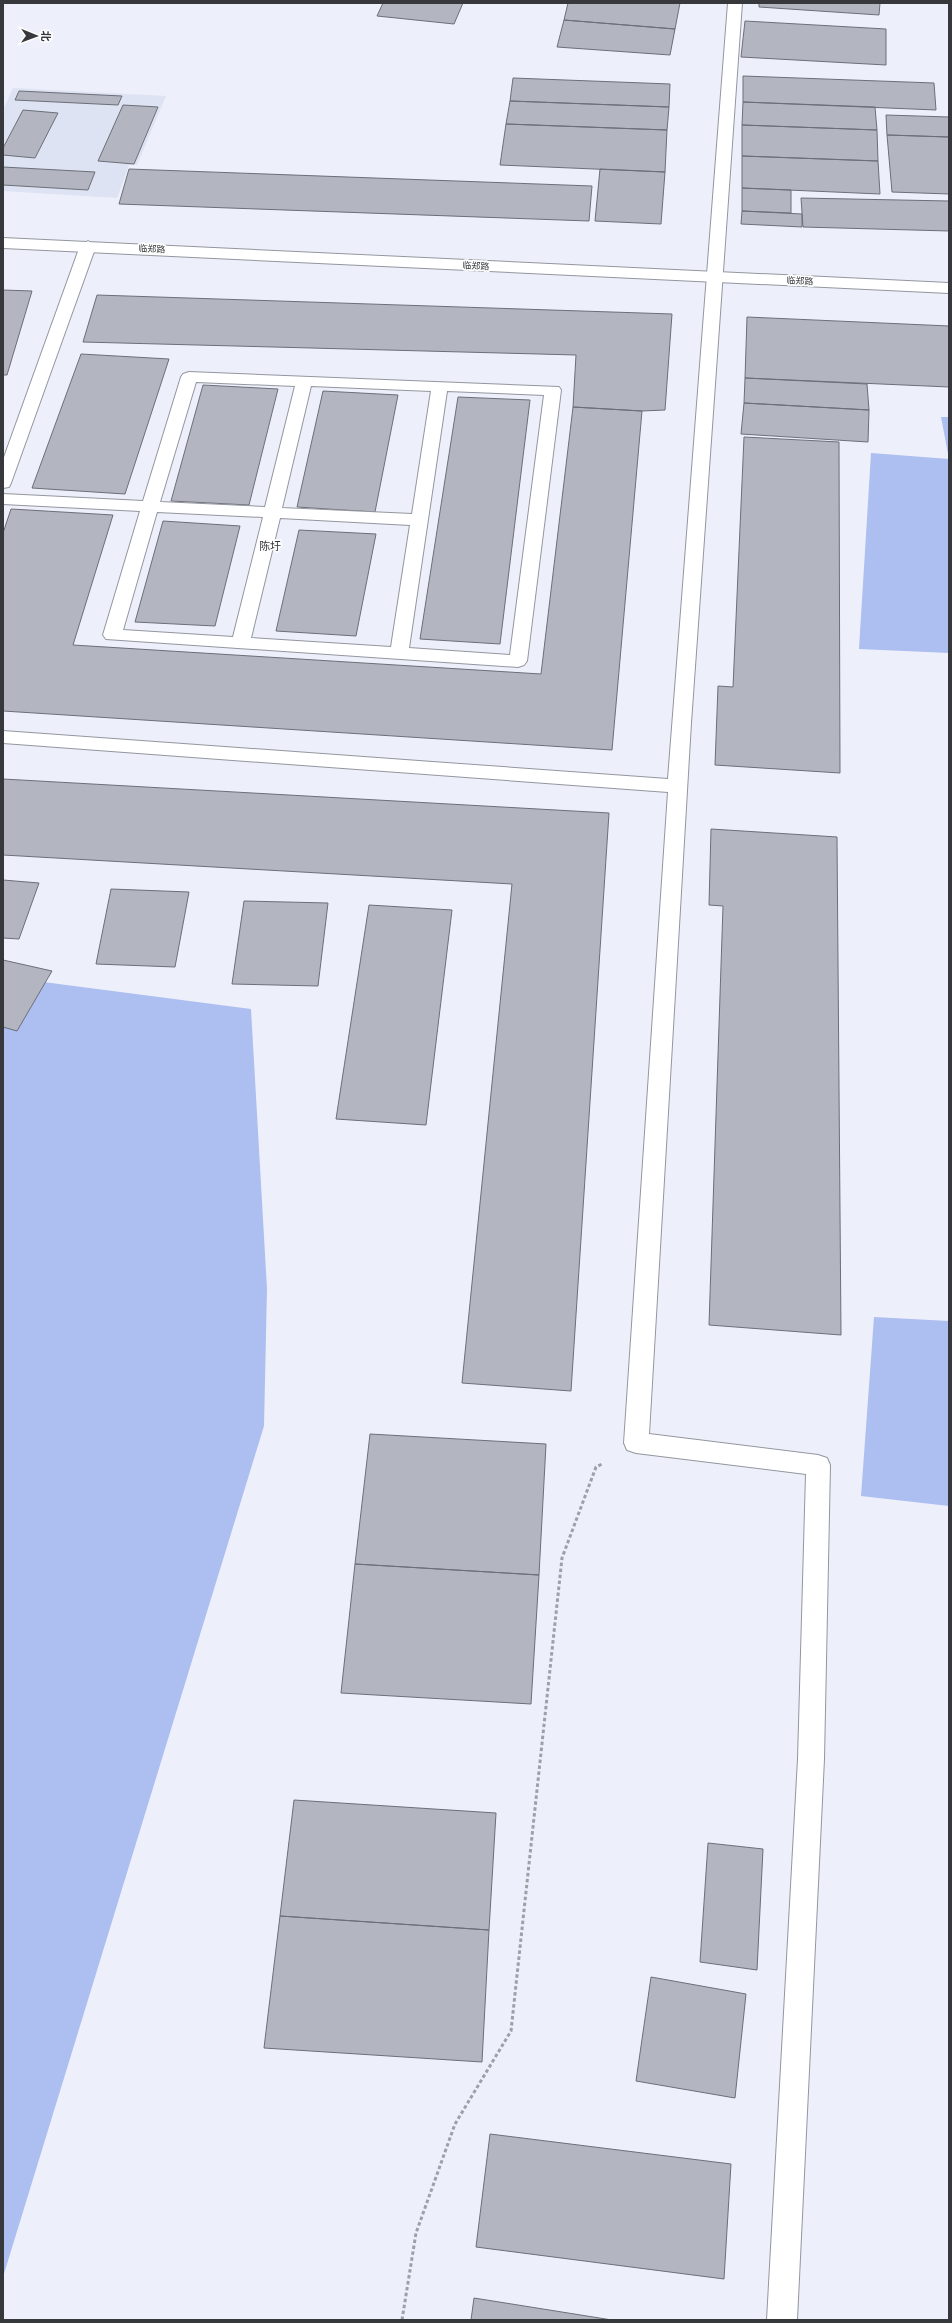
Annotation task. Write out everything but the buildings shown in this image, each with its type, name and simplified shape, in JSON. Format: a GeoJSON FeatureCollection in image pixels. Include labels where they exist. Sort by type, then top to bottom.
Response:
{"type":"FeatureCollection","features":[{"type":"Feature","properties":{"kind":"street"},"geometry":{"type":"LineString","coordinates":[[735,3],[712,278],[676,786],[636,1443],[818,1465],[811,1759],[782,2320]]}},
{"type":"Feature","properties":{"kind":"street","name":"临郑路"},"geometry":{"type":"LineString","coordinates":[[3,243],[712,278],[949,288]]}},
{"type":"Feature","properties":{"kind":"street"},"geometry":{"type":"LineString","coordinates":[[3,483],[88,246]]}},
{"type":"Feature","properties":{"kind":"street"},"geometry":{"type":"LineString","coordinates":[[189,377],[304,381],[553,390],[518,661],[112,635],[189,377]]}},
{"type":"Feature","properties":{"kind":"street"},"geometry":{"type":"LineString","coordinates":[[241,643],[304,381]]}},
{"type":"Feature","properties":{"kind":"street"},"geometry":{"type":"LineString","coordinates":[[399,653],[440,386]]}},
{"type":"Feature","properties":{"kind":"street"},"geometry":{"type":"LineString","coordinates":[[3,499],[419,520]]}},
{"type":"Feature","properties":{"kind":"street"},"geometry":{"type":"LineString","coordinates":[[3,737],[676,786]]}},
{"type":"Feature","properties":{"kind":"path"},"geometry":{"type":"LineString","coordinates":[[402,2320],[416,2233],[455,2124],[511,2031],[562,1558],[596,1467],[636,1443]]}},
{"type":"Feature","properties":{"kind":"shaded area"},"geometry":{"type":"Polygon","coordinates":[[[13,88],[166,96],[137,165],[129,165],[117,198],[3,191],[3,110],[13,88]]]}},
{"type":"Feature","properties":{"kind":"shaded area"},"geometry":{"type":"Polygon","coordinates":[[[941,417],[949,417],[949,459],[941,417]]]}},
{"type":"Feature","properties":{"kind":"shaded area"},"geometry":{"type":"Polygon","coordinates":[[[871,453],[949,459],[949,653],[859,649],[871,453]]]}},
{"type":"Feature","properties":{"kind":"shaded area"},"geometry":{"type":"Polygon","coordinates":[[[28,980],[251,1009],[267,1289],[264,1426],[3,2277],[3,1025],[28,980]]]}},
{"type":"Feature","properties":{"kind":"shaded area"},"geometry":{"type":"Polygon","coordinates":[[[874,1317],[949,1321],[949,1506],[861,1496],[874,1317]]]}},
{"type":"Feature","properties":{"kind":"district","name":"陈圩"},"geometry":{"type":"Point","coordinates":[270,546]}}]}
